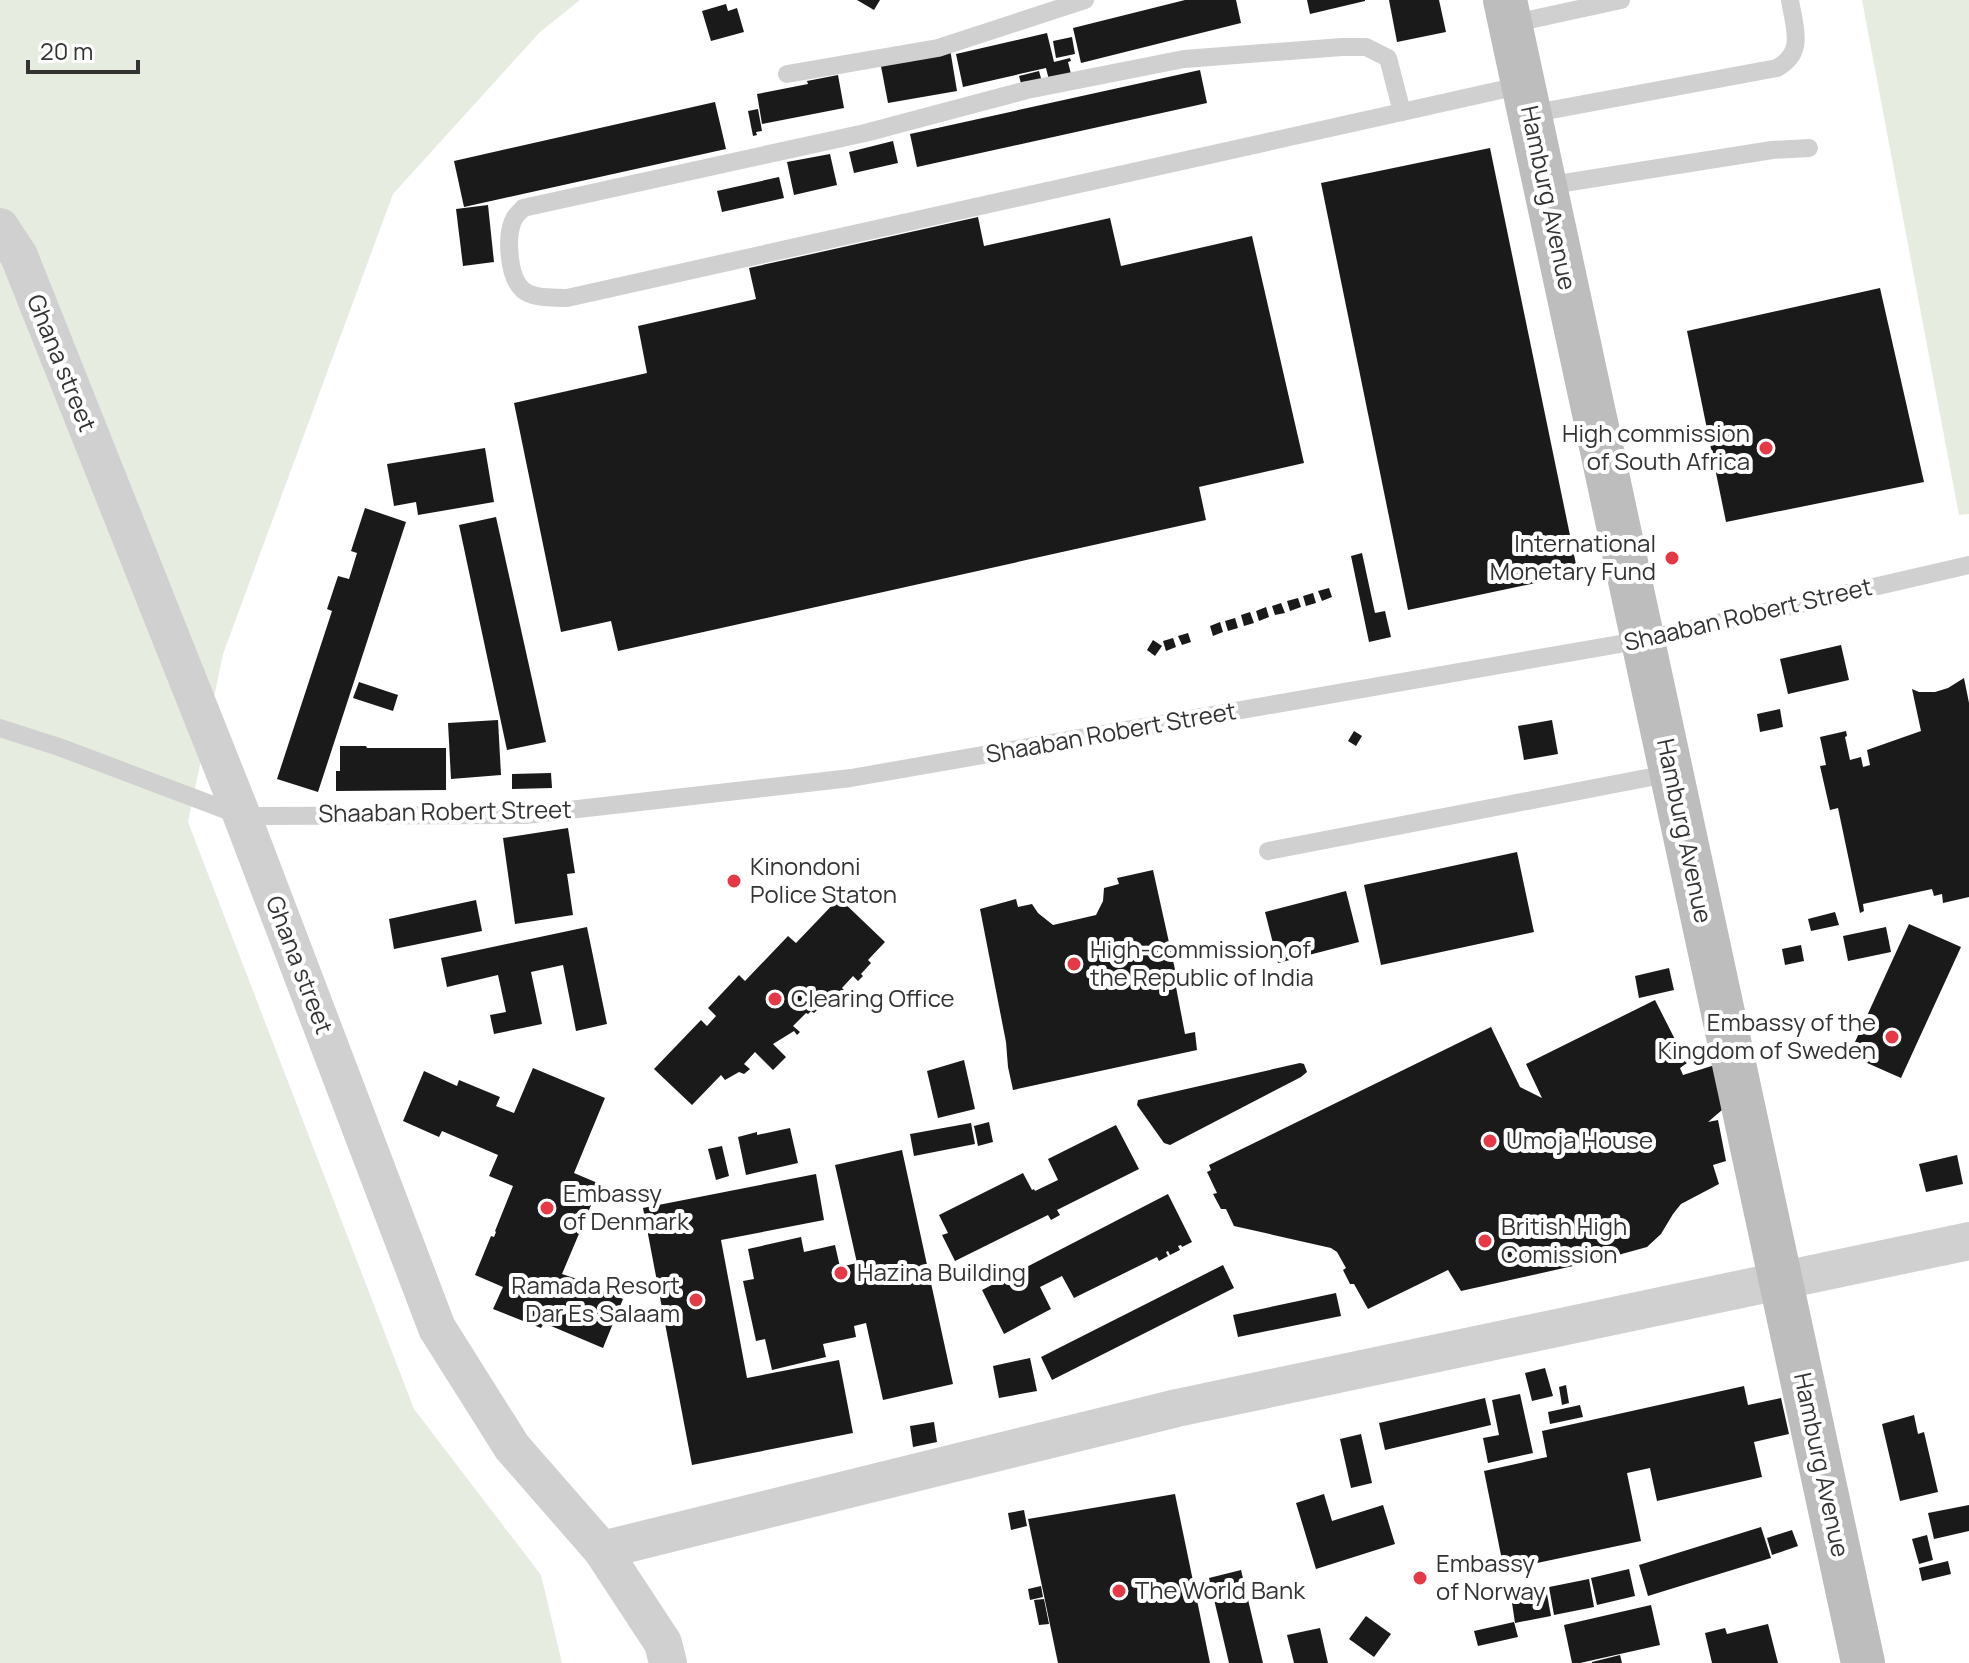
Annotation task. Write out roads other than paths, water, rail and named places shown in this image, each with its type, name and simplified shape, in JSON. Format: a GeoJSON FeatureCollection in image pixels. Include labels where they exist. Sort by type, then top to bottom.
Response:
{"type":"FeatureCollection","features":[{"type":"Feature","properties":{"kind":"street","name":"Hamburg Avenue"},"geometry":{"type":"LineString","coordinates":[[1508,12],[1863,1663]]}},
{"type":"Feature","properties":{"kind":"street","name":"Ghana street"},"geometry":{"type":"LineString","coordinates":[[0,227],[19,256],[242,816],[437,1328],[512,1447],[602,1550],[663,1643],[668,1663]]}},
{"type":"Feature","properties":{"kind":"street"},"geometry":{"type":"LineString","coordinates":[[602,1550],[1177,1408],[1969,1241]]}},
{"type":"Feature","properties":{"kind":"lane"},"geometry":{"type":"LineString","coordinates":[[787,74],[938,48],[1085,0]]}},
{"type":"Feature","properties":{"kind":"lane"},"geometry":{"type":"LineString","coordinates":[[1508,12],[1621,0]]}},
{"type":"Feature","properties":{"kind":"lane"},"geometry":{"type":"LineString","coordinates":[[1402,112],[1388,58],[1366,47],[1184,59],[1027,90],[865,133],[523,208],[509,234],[511,265],[521,289],[533,295],[567,298],[1402,112],[1777,68],[1794,54],[1796,43],[1790,0]]}},
{"type":"Feature","properties":{"kind":"lane"},"geometry":{"type":"LineString","coordinates":[[1545,186],[1772,150],[1809,148]]}},
{"type":"Feature","properties":{"kind":"lane","name":"Shaaban Robert Street"},"geometry":{"type":"LineString","coordinates":[[242,816],[525,815],[851,778],[1643,640],[1969,565]]}},
{"type":"Feature","properties":{"kind":"lane"},"geometry":{"type":"LineString","coordinates":[[0,728],[242,816]]}},
{"type":"Feature","properties":{"kind":"lane"},"geometry":{"type":"LineString","coordinates":[[1268,851],[1672,773]]}},
{"type":"Feature","properties":{"kind":"place","name":"High commission of South Africa"},"geometry":{"type":"Point","coordinates":[1766,448]}},
{"type":"Feature","properties":{"kind":"place","name":"International Monetary Fund"},"geometry":{"type":"Point","coordinates":[1672,558]}},
{"type":"Feature","properties":{"kind":"place","name":"Kinondoni Police Staton"},"geometry":{"type":"Point","coordinates":[734,881]}},
{"type":"Feature","properties":{"kind":"place","name":"High-commission of the Republic of India"},"geometry":{"type":"Point","coordinates":[1074,964]}},
{"type":"Feature","properties":{"kind":"place","name":"Clearing Office"},"geometry":{"type":"Point","coordinates":[775,999]}},
{"type":"Feature","properties":{"kind":"place","name":"Embassy of the Kingdom of Sweden"},"geometry":{"type":"Point","coordinates":[1892,1037]}},
{"type":"Feature","properties":{"kind":"place","name":"Umoja House"},"geometry":{"type":"Point","coordinates":[1490,1141]}},
{"type":"Feature","properties":{"kind":"place","name":"Embassy of Denmark"},"geometry":{"type":"Point","coordinates":[547,1208]}},
{"type":"Feature","properties":{"kind":"place","name":"British High Comission"},"geometry":{"type":"Point","coordinates":[1485,1241]}},
{"type":"Feature","properties":{"kind":"place","name":"Hazina Building"},"geometry":{"type":"Point","coordinates":[841,1273]}},
{"type":"Feature","properties":{"kind":"place","name":"Ramada Resort Dar Es Salaam"},"geometry":{"type":"Point","coordinates":[696,1300]}},
{"type":"Feature","properties":{"kind":"place","name":"Embassy of Norway"},"geometry":{"type":"Point","coordinates":[1420,1578]}},
{"type":"Feature","properties":{"kind":"place","name":"The World Bank"},"geometry":{"type":"Point","coordinates":[1119,1591]}}]}
